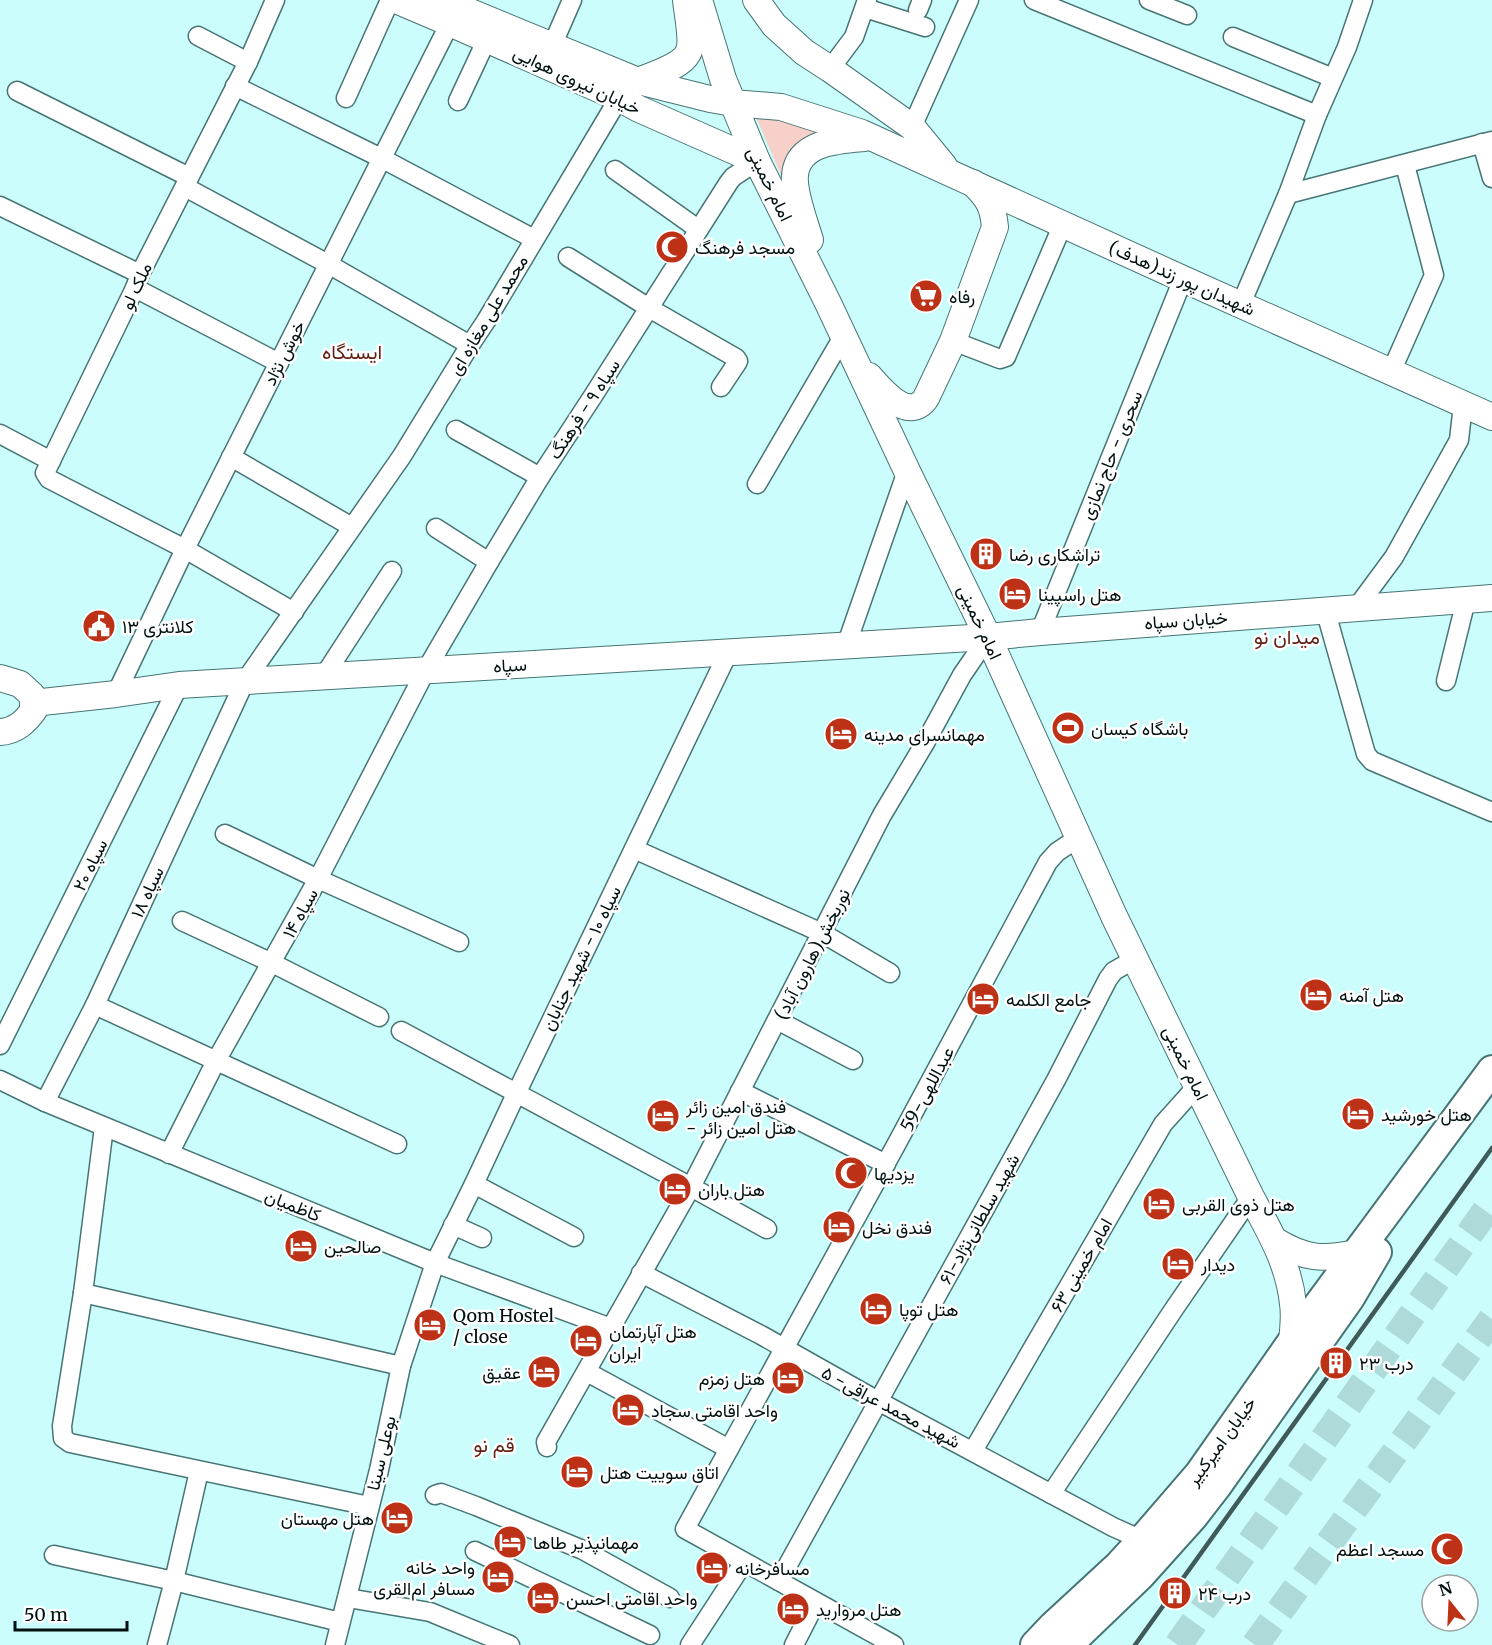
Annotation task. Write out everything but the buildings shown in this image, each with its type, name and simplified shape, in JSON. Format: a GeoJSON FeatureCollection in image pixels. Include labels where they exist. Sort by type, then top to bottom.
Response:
{"type":"FeatureCollection","features":[{"type":"Feature","properties":{"kind":"main road","name":"خیابان نیروی هوایی"},"geometry":{"type":"LineString","coordinates":[[396,0],[449,7],[638,81],[733,103],[781,107],[873,138]]}},
{"type":"Feature","properties":{"kind":"main road"},"geometry":{"type":"LineString","coordinates":[[638,81],[677,65],[688,53],[690,42],[686,0]]}},
{"type":"Feature","properties":{"kind":"main road","name":"امام خمینی"},"geometry":{"type":"LineString","coordinates":[[699,0],[723,79],[758,160],[988,637],[1135,959],[1274,1240],[1288,1272],[1294,1307],[1292,1342]]}},
{"type":"Feature","properties":{"kind":"main road"},"geometry":{"type":"LineString","coordinates":[[756,0],[774,25],[804,52],[912,127],[948,171]]}},
{"type":"Feature","properties":{"kind":"main road","name":"خیابان نیروی هوایی"},"geometry":{"type":"LineString","coordinates":[[449,7],[487,39],[639,109],[758,160]]}},
{"type":"Feature","properties":{"kind":"main road"},"geometry":{"type":"LineString","coordinates":[[828,303],[798,198],[795,176],[798,165],[807,153],[818,146],[844,139],[873,138]]}},
{"type":"Feature","properties":{"kind":"main road","name":"شهیدان پور زند(هدف)"},"geometry":{"type":"LineString","coordinates":[[873,138],[1492,417]]}},
{"type":"Feature","properties":{"kind":"main road"},"geometry":{"type":"LineString","coordinates":[[858,365],[899,404],[910,408],[920,405],[926,398],[953,341],[994,227],[988,199],[972,182]]}},
{"type":"Feature","properties":{"kind":"main road","name":"خیابان سپاه"},"geometry":{"type":"LineString","coordinates":[[988,637],[1326,609],[1492,598]]}},
{"type":"Feature","properties":{"kind":"main road","name":"سپاه"},"geometry":{"type":"LineString","coordinates":[[33,703],[179,685],[988,637]]}},
{"type":"Feature","properties":{"kind":"main road"},"geometry":{"type":"LineString","coordinates":[[0,678],[20,684],[32,695],[34,710],[24,723],[0,732]]}},
{"type":"Feature","properties":{"kind":"main road","name":"خیابان امیرکبیر"},"geometry":{"type":"LineString","coordinates":[[1068,1645],[1140,1576],[1193,1517],[1217,1486],[1354,1269],[1384,1216],[1492,1070]]}},
{"type":"Feature","properties":{"kind":"main road"},"geometry":{"type":"LineString","coordinates":[[1274,1240],[1293,1251],[1313,1257],[1335,1257],[1354,1269]]}},
{"type":"Feature","properties":{"kind":"main road","name":"خیابان امیرکبیر"},"geometry":{"type":"LineString","coordinates":[[1035,1645],[1103,1581],[1199,1474],[1292,1342],[1354,1269]]}},
{"type":"Feature","properties":{"kind":"street","name":"ملک لو"},"geometry":{"type":"LineString","coordinates":[[51,461],[187,182],[248,63],[275,0]]}},
{"type":"Feature","properties":{"kind":"street"},"geometry":{"type":"LineString","coordinates":[[346,98],[390,0]]}},
{"type":"Feature","properties":{"kind":"street"},"geometry":{"type":"LineString","coordinates":[[552,46],[572,0]]}},
{"type":"Feature","properties":{"kind":"street"},"geometry":{"type":"LineString","coordinates":[[1034,0],[1317,115]]}},
{"type":"Feature","properties":{"kind":"street"},"geometry":{"type":"LineString","coordinates":[[1149,0],[1188,15]]}},
{"type":"Feature","properties":{"kind":"street"},"geometry":{"type":"LineString","coordinates":[[1241,304],[1288,194],[1317,115],[1347,47],[1363,0]]}},
{"type":"Feature","properties":{"kind":"street"},"geometry":{"type":"LineString","coordinates":[[912,127],[967,1]]}},
{"type":"Feature","properties":{"kind":"street"},"geometry":{"type":"LineString","coordinates":[[830,69],[854,38],[866,4],[922,12]]}},
{"type":"Feature","properties":{"kind":"street","name":"خوش نژاد"},"geometry":{"type":"LineString","coordinates":[[116,694],[185,549],[381,158],[449,7]]}},
{"type":"Feature","properties":{"kind":"street"},"geometry":{"type":"LineString","coordinates":[[198,36],[248,63]]}},
{"type":"Feature","properties":{"kind":"street"},"geometry":{"type":"LineString","coordinates":[[1233,37],[1333,78]]}},
{"type":"Feature","properties":{"kind":"street"},"geometry":{"type":"LineString","coordinates":[[458,101],[487,39]]}},
{"type":"Feature","properties":{"kind":"street"},"geometry":{"type":"LineString","coordinates":[[236,86],[381,158],[534,239]]}},
{"type":"Feature","properties":{"kind":"street"},"geometry":{"type":"LineString","coordinates":[[18,91],[187,182],[470,345]]}},
{"type":"Feature","properties":{"kind":"street","name":"محمد علی مغازه ای"},"geometry":{"type":"LineString","coordinates":[[294,612],[402,456],[486,321],[619,98]]}},
{"type":"Feature","properties":{"kind":"street"},"geometry":{"type":"LineString","coordinates":[[1288,194],[1487,142],[1492,178]]}},
{"type":"Feature","properties":{"kind":"street","name":"سپاه ۹ - فرهنگ"},"geometry":{"type":"LineString","coordinates":[[426,670],[540,477],[698,229],[729,182],[758,160]]}},
{"type":"Feature","properties":{"kind":"street"},"geometry":{"type":"LineString","coordinates":[[1391,372],[1434,275],[1405,165]]}},
{"type":"Feature","properties":{"kind":"street"},"geometry":{"type":"LineString","coordinates":[[615,170],[698,229]]}},
{"type":"Feature","properties":{"kind":"street"},"geometry":{"type":"LineString","coordinates":[[0,206],[138,281],[279,363]]}},
{"type":"Feature","properties":{"kind":"street"},"geometry":{"type":"LineString","coordinates":[[953,341],[1003,358],[1006,357],[1063,224]]}},
{"type":"Feature","properties":{"kind":"street"},"geometry":{"type":"LineString","coordinates":[[568,257],[649,308],[736,358],[738,361],[721,387]]}},
{"type":"Feature","properties":{"kind":"street","name":"سحری - حاج نمازی"},"geometry":{"type":"LineString","coordinates":[[1040,632],[1183,279]]}},
{"type":"Feature","properties":{"kind":"street"},"geometry":{"type":"LineString","coordinates":[[757,484],[844,335]]}},
{"type":"Feature","properties":{"kind":"street"},"geometry":{"type":"LineString","coordinates":[[1357,607],[1394,557],[1459,440],[1463,405]]}},
{"type":"Feature","properties":{"kind":"street"},"geometry":{"type":"LineString","coordinates":[[456,430],[540,477]]}},
{"type":"Feature","properties":{"kind":"street"},"geometry":{"type":"LineString","coordinates":[[0,434],[51,461],[45,473],[49,480],[185,549],[294,612]]}},
{"type":"Feature","properties":{"kind":"street"},"geometry":{"type":"LineString","coordinates":[[231,457],[352,527]]}},
{"type":"Feature","properties":{"kind":"street"},"geometry":{"type":"LineString","coordinates":[[846,646],[907,471]]}},
{"type":"Feature","properties":{"kind":"street"},"geometry":{"type":"LineString","coordinates":[[435,528],[489,562]]}},
{"type":"Feature","properties":{"kind":"street"},"geometry":{"type":"LineString","coordinates":[[324,676],[392,571]]}},
{"type":"Feature","properties":{"kind":"street"},"geometry":{"type":"LineString","coordinates":[[1446,681],[1466,600]]}},
{"type":"Feature","properties":{"kind":"street"},"geometry":{"type":"LineString","coordinates":[[1326,609],[1369,758],[1492,812]]}},
{"type":"Feature","properties":{"kind":"street","name":"سپاه ۱۸"},"geometry":{"type":"LineString","coordinates":[[45,1102],[94,1005],[245,681],[294,612]]}},
{"type":"Feature","properties":{"kind":"street","name":"نوربخش(هارون آباد)"},"geometry":{"type":"LineString","coordinates":[[547,1448],[546,1442],[691,1186],[882,815],[962,675],[988,637]]}},
{"type":"Feature","properties":{"kind":"street","name":"سپاه ۱۰ - شهید جنابان"},"geometry":{"type":"LineString","coordinates":[[435,1263],[728,653]]}},
{"type":"Feature","properties":{"kind":"street","name":"سپاه ۱۴"},"geometry":{"type":"LineString","coordinates":[[169,1154],[216,1061],[318,879],[426,670]]}},
{"type":"Feature","properties":{"kind":"street","name":"سپاه ۲۰"},"geometry":{"type":"LineString","coordinates":[[0,1046],[179,685]]}},
{"type":"Feature","properties":{"kind":"street"},"geometry":{"type":"LineString","coordinates":[[225,834],[318,879],[459,942]]}},
{"type":"Feature","properties":{"kind":"street","name":"عبداللهی-59"},"geometry":{"type":"LineString","coordinates":[[744,1562],[685,1529],[1052,856],[1078,838]]}},
{"type":"Feature","properties":{"kind":"street"},"geometry":{"type":"LineString","coordinates":[[634,849],[822,933],[890,973]]}},
{"type":"Feature","properties":{"kind":"street"},"geometry":{"type":"LineString","coordinates":[[182,921],[272,963],[378,1017]]}},
{"type":"Feature","properties":{"kind":"street","name":"شهید سلطانی‌نژاد-۶۱"},"geometry":{"type":"LineString","coordinates":[[779,1581],[1056,1080],[1108,979],[1114,971],[1135,959]]}},
{"type":"Feature","properties":{"kind":"street"},"geometry":{"type":"LineString","coordinates":[[94,1005],[397,1144]]}},
{"type":"Feature","properties":{"kind":"street"},"geometry":{"type":"LineString","coordinates":[[777,1020],[853,1059]]}},
{"type":"Feature","properties":{"kind":"street"},"geometry":{"type":"LineString","coordinates":[[401,1031],[767,1229]]}},
{"type":"Feature","properties":{"kind":"street","name":"کاظمیان"},"geometry":{"type":"LineString","coordinates":[[0,1080],[104,1127],[435,1263],[611,1328]]}},
{"type":"Feature","properties":{"kind":"street","name":"امام خمینی ۶۳"},"geometry":{"type":"LineString","coordinates":[[973,1451],[1163,1124],[1197,1086]]}},
{"type":"Feature","properties":{"kind":"street"},"geometry":{"type":"LineString","coordinates":[[740,1091],[885,1164]]}},
{"type":"Feature","properties":{"kind":"street"},"geometry":{"type":"LineString","coordinates":[[104,1127],[83,1293],[62,1426],[63,1438],[70,1443],[369,1506]]}},
{"type":"Feature","properties":{"kind":"street"},"geometry":{"type":"LineString","coordinates":[[474,1185],[574,1237]]}},
{"type":"Feature","properties":{"kind":"street"},"geometry":{"type":"LineString","coordinates":[[1051,1494],[1251,1197]]}},
{"type":"Feature","properties":{"kind":"street"},"geometry":{"type":"LineString","coordinates":[[453,1225],[482,1238]]}},
{"type":"Feature","properties":{"kind":"street","name":"بوعلی سینا"},"geometry":{"type":"LineString","coordinates":[[334,1645],[348,1598],[379,1470],[401,1366],[435,1263]]}},
{"type":"Feature","properties":{"kind":"street","name":"شهید محمد عراقی- ۵"},"geometry":{"type":"LineString","coordinates":[[641,1273],[761,1335],[1051,1494],[1142,1540]]}},
{"type":"Feature","properties":{"kind":"street"},"geometry":{"type":"LineString","coordinates":[[83,1293],[401,1366]]}},
{"type":"Feature","properties":{"kind":"street"},"geometry":{"type":"LineString","coordinates":[[586,1372],[729,1449]]}},
{"type":"Feature","properties":{"kind":"street"},"geometry":{"type":"LineString","coordinates":[[157,1645],[199,1471]]}},
{"type":"Feature","properties":{"kind":"street"},"geometry":{"type":"LineString","coordinates":[[435,1495],[441,1493],[477,1506],[583,1550],[670,1598]]}},
{"type":"Feature","properties":{"kind":"street"},"geometry":{"type":"LineString","coordinates":[[474,1551],[650,1635]]}},
{"type":"Feature","properties":{"kind":"street"},"geometry":{"type":"LineString","coordinates":[[54,1555],[174,1581],[340,1622]]}},
{"type":"Feature","properties":{"kind":"street"},"geometry":{"type":"LineString","coordinates":[[690,1645],[744,1562],[894,1645]]}},
{"type":"Feature","properties":{"kind":"street"},"geometry":{"type":"LineString","coordinates":[[348,1598],[430,1612],[510,1645]]}},
{"type":"Feature","properties":{"kind":"street"},"geometry":{"type":"LineString","coordinates":[[794,1645],[816,1602]]}},
{"type":"Feature","properties":{"kind":"shaded area"},"geometry":{"type":"Polygon","coordinates":[[[756,117],[779,118],[828,132],[787,189],[756,117]]]}},
{"type":"Feature","properties":{"kind":"tunnel"},"geometry":{"type":"LineString","coordinates":[[1178,1645],[1492,1202]]}},
{"type":"Feature","properties":{"kind":"tunnel"},"geometry":{"type":"LineString","coordinates":[[1255,1645],[1492,1319]]}},
{"type":"Feature","properties":{"kind":"railway"},"geometry":{"type":"LineString","coordinates":[[1135,1645],[1492,1148]]}},
{"type":"Feature","properties":{"kind":"place","name":"مسجد فرهنگ"},"geometry":{"type":"Point","coordinates":[672,247]}},
{"type":"Feature","properties":{"kind":"place","name":"رفاه"},"geometry":{"type":"Point","coordinates":[926,296]}},
{"type":"Feature","properties":{"kind":"place","name":"تراشکارى رضا"},"geometry":{"type":"Point","coordinates":[986,554]}},
{"type":"Feature","properties":{"kind":"place","name":"هتل راسپینا"},"geometry":{"type":"Point","coordinates":[1015,594]}},
{"type":"Feature","properties":{"kind":"place","name":"کلانتری ۱۳"},"geometry":{"type":"Point","coordinates":[99,626]}},
{"type":"Feature","properties":{"kind":"place","name":"باشگاه کیسان"},"geometry":{"type":"Point","coordinates":[1068,728]}},
{"type":"Feature","properties":{"kind":"place","name":"مهمانسرای مدینه"},"geometry":{"type":"Point","coordinates":[841,734]}},
{"type":"Feature","properties":{"kind":"place","name":"هتل آمنه"},"geometry":{"type":"Point","coordinates":[1316,995]}},
{"type":"Feature","properties":{"kind":"place","name":"جامع الکلمه"},"geometry":{"type":"Point","coordinates":[983,999]}},
{"type":"Feature","properties":{"kind":"place","name":"هتل خورشید"},"geometry":{"type":"Point","coordinates":[1358,1114]}},
{"type":"Feature","properties":{"kind":"place","name":"فندق امین زائر - هتل امین زائر"},"geometry":{"type":"Point","coordinates":[663,1116]}},
{"type":"Feature","properties":{"kind":"place","name":"یزدیها"},"geometry":{"type":"Point","coordinates":[851,1173]}},
{"type":"Feature","properties":{"kind":"place","name":"هتل باران"},"geometry":{"type":"Point","coordinates":[675,1189]}},
{"type":"Feature","properties":{"kind":"place","name":"هتل ذوی القربی"},"geometry":{"type":"Point","coordinates":[1159,1204]}},
{"type":"Feature","properties":{"kind":"place","name":"فندق نخل"},"geometry":{"type":"Point","coordinates":[839,1227]}},
{"type":"Feature","properties":{"kind":"place","name":"صالحین"},"geometry":{"type":"Point","coordinates":[301,1246]}},
{"type":"Feature","properties":{"kind":"place","name":"ديدار"},"geometry":{"type":"Point","coordinates":[1178,1264]}},
{"type":"Feature","properties":{"kind":"place","name":"هتل توپا"},"geometry":{"type":"Point","coordinates":[876,1309]}},
{"type":"Feature","properties":{"kind":"place","name":"Qom Hostel / close"},"geometry":{"type":"Point","coordinates":[430,1325]}},
{"type":"Feature","properties":{"kind":"place","name":"هتل آپارتمان ایران"},"geometry":{"type":"Point","coordinates":[586,1341]}},
{"type":"Feature","properties":{"kind":"place","name":"درب ۲۳"},"geometry":{"type":"Point","coordinates":[1336,1363]}},
{"type":"Feature","properties":{"kind":"place","name":"عقیق"},"geometry":{"type":"Point","coordinates":[544,1372]}},
{"type":"Feature","properties":{"kind":"place","name":"هتل زمزم"},"geometry":{"type":"Point","coordinates":[788,1378]}},
{"type":"Feature","properties":{"kind":"place","name":"واحد اقامتی سجاد"},"geometry":{"type":"Point","coordinates":[628,1410]}},
{"type":"Feature","properties":{"kind":"place","name":"اتاق سوییت هتل"},"geometry":{"type":"Point","coordinates":[577,1472]}},
{"type":"Feature","properties":{"kind":"place","name":"هتل مهستان"},"geometry":{"type":"Point","coordinates":[397,1518]}},
{"type":"Feature","properties":{"kind":"place","name":"مهمانپذیر طاها"},"geometry":{"type":"Point","coordinates":[510,1542]}},
{"type":"Feature","properties":{"kind":"place","name":"مسجد اعظم"},"geometry":{"type":"Point","coordinates":[1447,1549]}},
{"type":"Feature","properties":{"kind":"place","name":"مسافرخانه"},"geometry":{"type":"Point","coordinates":[712,1568]}},
{"type":"Feature","properties":{"kind":"place","name":"واحد خانه مسافر ام‌القری"},"geometry":{"type":"Point","coordinates":[498,1577]}},
{"type":"Feature","properties":{"kind":"place","name":"درب ۲۴"},"geometry":{"type":"Point","coordinates":[1175,1593]}},
{"type":"Feature","properties":{"kind":"place","name":"واحد اقامتی احسن"},"geometry":{"type":"Point","coordinates":[543,1598]}},
{"type":"Feature","properties":{"kind":"place","name":"هتل مروارید"},"geometry":{"type":"Point","coordinates":[793,1609]}},
{"type":"Feature","properties":{"kind":"district","name":"ایستگاه"},"geometry":{"type":"Point","coordinates":[352,351]}},
{"type":"Feature","properties":{"kind":"district","name":"میدان نو"},"geometry":{"type":"Point","coordinates":[1287,636]}},
{"type":"Feature","properties":{"kind":"district","name":"قم نو"},"geometry":{"type":"Point","coordinates":[494,1444]}}]}
